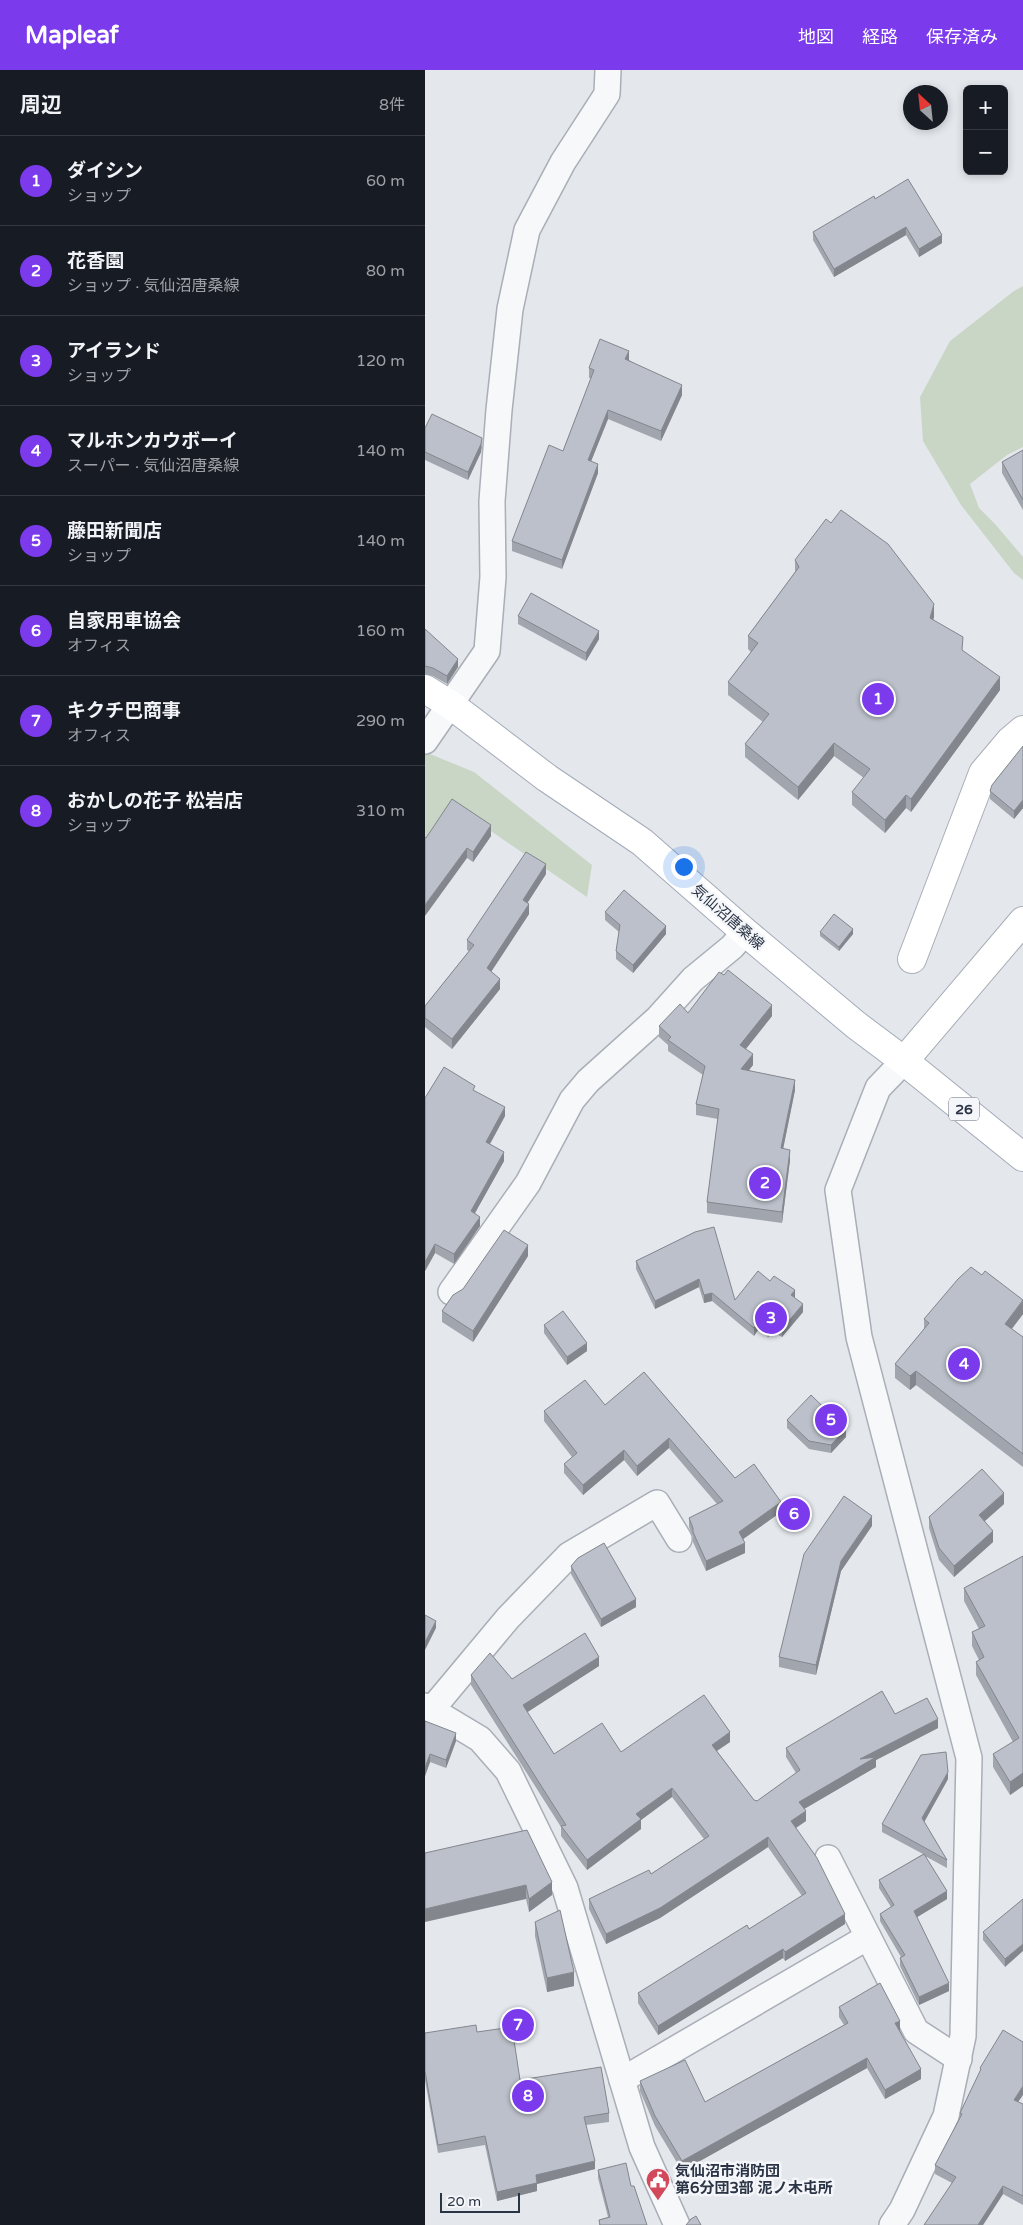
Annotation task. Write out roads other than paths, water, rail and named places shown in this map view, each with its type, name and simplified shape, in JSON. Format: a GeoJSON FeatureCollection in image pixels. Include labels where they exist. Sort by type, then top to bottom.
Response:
{"type":"FeatureCollection","features":[{"type":"Feature","properties":{"kind":"main road","name":"気仙沼唐桑線"},"geometry":{"type":"LineString","coordinates":[[425,689],[451,705],[547,778],[642,842],[856,1025],[904,1061],[1023,1158]]}},
{"type":"Feature","properties":{"kind":"main road"},"geometry":{"type":"LineString","coordinates":[[912,959],[983,774],[1010,741],[1023,730]]}},
{"type":"Feature","properties":{"kind":"main road"},"geometry":{"type":"LineString","coordinates":[[904,1061],[1023,921]]}},
{"type":"Feature","properties":{"kind":"street"},"geometry":{"type":"LineString","coordinates":[[425,741],[487,651],[493,577],[492,501],[499,410],[511,309],[527,230],[563,162],[607,94],[608,70]]}},
{"type":"Feature","properties":{"kind":"street"},"geometry":{"type":"LineString","coordinates":[[451,1292],[528,1183],[572,1100],[588,1080],[657,1019],[693,980],[732,947],[745,932]]}},
{"type":"Feature","properties":{"kind":"street"},"geometry":{"type":"LineString","coordinates":[[892,2225],[902,2210],[946,2116],[963,2036],[969,1758],[859,1337],[838,1190],[879,1088],[904,1061]]}},
{"type":"Feature","properties":{"kind":"street"},"geometry":{"type":"LineString","coordinates":[[677,2225],[641,2147],[565,1888],[508,1771],[480,1739],[429,1708],[507,1618],[569,1555],[657,1503],[679,1539]]}},
{"type":"Feature","properties":{"kind":"street"},"geometry":{"type":"LineString","coordinates":[[828,1858],[916,2031],[959,2059]]}},
{"type":"Feature","properties":{"kind":"street"},"geometry":{"type":"LineString","coordinates":[[622,2080],[868,1937]]}},
{"type":"Feature","properties":{"kind":"place","name":"ダイシン"},"geometry":{"type":"Point","coordinates":[878,699]}},
{"type":"Feature","properties":{"kind":"place","name":"花香園"},"geometry":{"type":"Point","coordinates":[765,1183]}},
{"type":"Feature","properties":{"kind":"place","name":"アイランド"},"geometry":{"type":"Point","coordinates":[771,1318]}},
{"type":"Feature","properties":{"kind":"place","name":"マルホンカウボーイ"},"geometry":{"type":"Point","coordinates":[964,1364]}},
{"type":"Feature","properties":{"kind":"place","name":"藤田新聞店"},"geometry":{"type":"Point","coordinates":[831,1420]}},
{"type":"Feature","properties":{"kind":"place","name":"自家用車協会"},"geometry":{"type":"Point","coordinates":[794,1514]}},
{"type":"Feature","properties":{"kind":"place","name":"キクチ巴商事"},"geometry":{"type":"Point","coordinates":[518,2025]}},
{"type":"Feature","properties":{"kind":"place","name":"おかしの花子 松岩店"},"geometry":{"type":"Point","coordinates":[528,2096]}},
{"type":"Feature","properties":{"kind":"place","name":"気仙沼市消防団 第6分団3部 泥ノ木屯所"},"geometry":{"type":"Point","coordinates":[658,2201]}}]}
